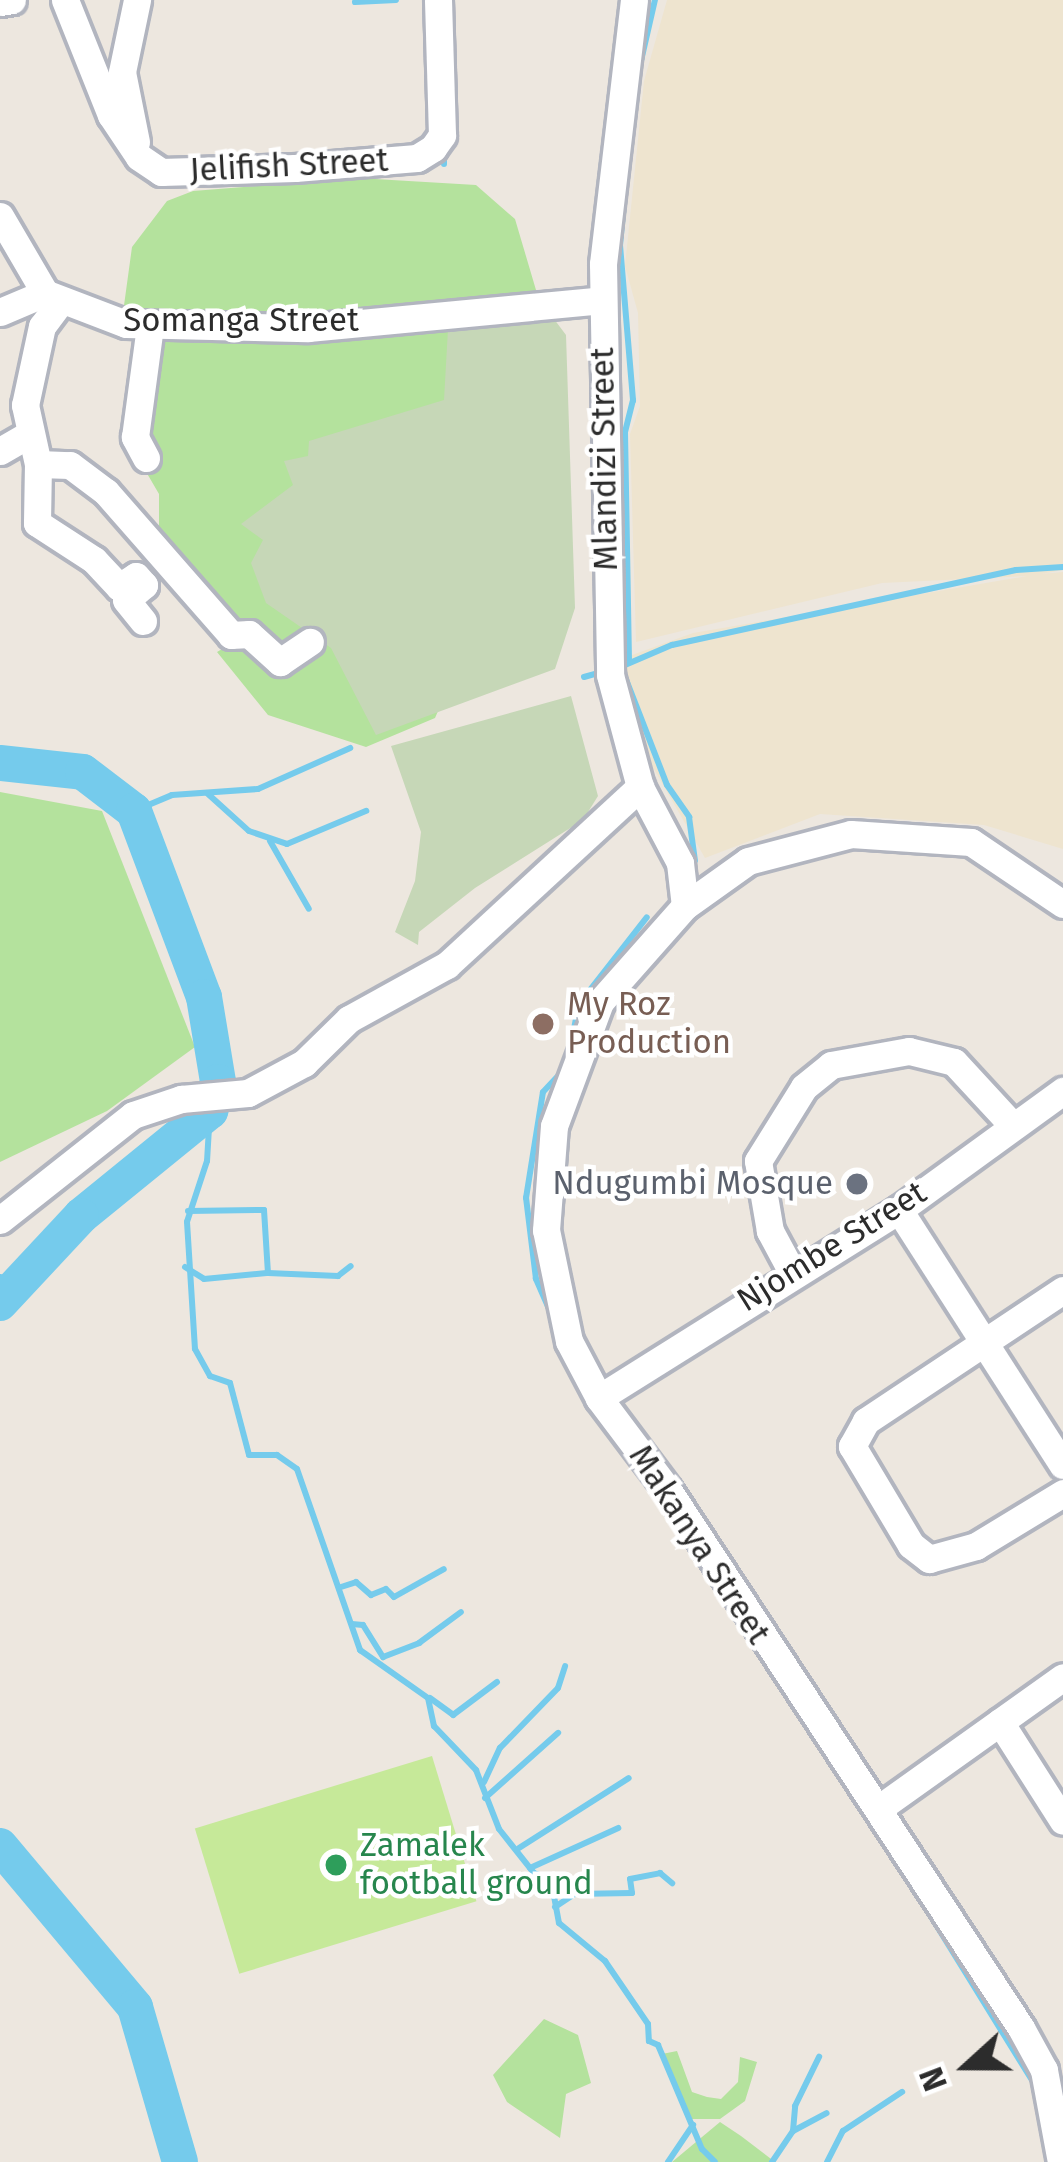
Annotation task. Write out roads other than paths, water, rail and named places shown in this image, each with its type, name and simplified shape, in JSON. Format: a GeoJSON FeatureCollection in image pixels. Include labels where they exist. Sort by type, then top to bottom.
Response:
{"type":"FeatureCollection","features":[{"type":"Feature","properties":{"kind":"street"},"geometry":{"type":"LineString","coordinates":[[0,2],[11,0]]}},
{"type":"Feature","properties":{"kind":"street","name":"Jelifish Street"},"geometry":{"type":"LineString","coordinates":[[64,0],[111,115],[140,157],[160,172],[417,158],[442,135],[439,0]]}},
{"type":"Feature","properties":{"kind":"street","name":"Jelifish Street"},"geometry":{"type":"LineString","coordinates":[[137,0],[122,72],[140,157]]}},
{"type":"Feature","properties":{"kind":"street","name":"Mlandizi Street"},"geometry":{"type":"LineString","coordinates":[[634,0],[616,108],[603,300],[611,686],[640,787],[680,863],[685,906]]}},
{"type":"Feature","properties":{"kind":"street"},"geometry":{"type":"LineString","coordinates":[[0,217],[53,297]]}},
{"type":"Feature","properties":{"kind":"street"},"geometry":{"type":"LineString","coordinates":[[0,312],[53,297]]}},
{"type":"Feature","properties":{"kind":"street"},"geometry":{"type":"LineString","coordinates":[[53,297],[42,326],[26,405],[38,464],[37,524],[94,560],[119,587],[136,576],[144,585],[126,600],[143,621]]}},
{"type":"Feature","properties":{"kind":"street","name":"Somanga Street"},"geometry":{"type":"LineString","coordinates":[[53,297],[101,319],[150,326],[308,328],[603,300]]}},
{"type":"Feature","properties":{"kind":"street"},"geometry":{"type":"LineString","coordinates":[[146,458],[135,437],[150,326]]}},
{"type":"Feature","properties":{"kind":"street"},"geometry":{"type":"LineString","coordinates":[[0,451],[30,434]]}},
{"type":"Feature","properties":{"kind":"street"},"geometry":{"type":"LineString","coordinates":[[38,464],[70,465],[106,492],[231,635],[249,634],[280,662],[310,642]]}},
{"type":"Feature","properties":{"kind":"street"},"geometry":{"type":"LineString","coordinates":[[0,1220],[133,1115],[181,1099],[233,1096],[304,1063],[349,1018],[447,964],[640,787]]}},
{"type":"Feature","properties":{"kind":"street","name":"Makanya Street"},"geometry":{"type":"LineString","coordinates":[[1061,2162],[1044,2070],[878,1809],[599,1398],[569,1341],[550,1264],[549,1152],[600,1002],[685,906],[748,862],[791,846],[897,832],[971,842],[1063,904]]}},
{"type":"Feature","properties":{"kind":"street"},"geometry":{"type":"LineString","coordinates":[[792,1272],[770,1232],[758,1162],[804,1087],[832,1065],[909,1051],[954,1062],[1013,1126]]}},
{"type":"Feature","properties":{"kind":"street","name":"Njombe Street"},"geometry":{"type":"LineString","coordinates":[[599,1398],[792,1272],[899,1210],[1063,1091]]}},
{"type":"Feature","properties":{"kind":"street"},"geometry":{"type":"LineString","coordinates":[[899,1210],[1063,1465]]}},
{"type":"Feature","properties":{"kind":"street"},"geometry":{"type":"LineString","coordinates":[[1063,1290],[866,1421],[852,1446],[910,1545],[928,1559],[976,1546],[1063,1492]]}},
{"type":"Feature","properties":{"kind":"street"},"geometry":{"type":"LineString","coordinates":[[878,1809],[1063,1677]]}},
{"type":"Feature","properties":{"kind":"street"},"geometry":{"type":"LineString","coordinates":[[1000,1722],[1063,1821]]}},
{"type":"Feature","properties":{"kind":"waterway"},"geometry":{"type":"LineString","coordinates":[[355,2],[396,0]]}},
{"type":"Feature","properties":{"kind":"waterway"},"geometry":{"type":"LineString","coordinates":[[638,74],[655,0]]}},
{"type":"Feature","properties":{"kind":"waterway"},"geometry":{"type":"LineString","coordinates":[[444,147],[444,164]]}},
{"type":"Feature","properties":{"kind":"waterway"},"geometry":{"type":"LineString","coordinates":[[626,182],[620,245],[633,400],[625,432],[629,661]]}},
{"type":"Feature","properties":{"kind":"waterway"},"geometry":{"type":"LineString","coordinates":[[618,668],[672,645],[1016,570],[1063,567]]}},
{"type":"Feature","properties":{"kind":"waterway"},"geometry":{"type":"LineString","coordinates":[[622,669],[667,785],[689,817],[695,861]]}},
{"type":"Feature","properties":{"kind":"waterway"},"geometry":{"type":"LineString","coordinates":[[584,677],[602,672]]}},
{"type":"Feature","properties":{"kind":"waterway"},"geometry":{"type":"LineString","coordinates":[[134,811],[172,795],[258,789],[350,748]]}},
{"type":"Feature","properties":{"kind":"waterway"},"geometry":{"type":"LineString","coordinates":[[0,763],[83,772],[134,811],[204,997],[218,1082],[210,1111],[81,1216],[0,1303]]}},
{"type":"Feature","properties":{"kind":"waterway"},"geometry":{"type":"LineString","coordinates":[[648,774],[662,799]]}},
{"type":"Feature","properties":{"kind":"waterway"},"geometry":{"type":"LineString","coordinates":[[208,794],[249,831],[287,844],[366,811]]}},
{"type":"Feature","properties":{"kind":"waterway"},"geometry":{"type":"LineString","coordinates":[[270,841],[309,909]]}},
{"type":"Feature","properties":{"kind":"waterway"},"geometry":{"type":"LineString","coordinates":[[572,1039],[579,1004],[647,917]]}},
{"type":"Feature","properties":{"kind":"waterway"},"geometry":{"type":"LineString","coordinates":[[553,1318],[536,1279],[526,1198],[543,1092],[560,1074]]}},
{"type":"Feature","properties":{"kind":"waterway"},"geometry":{"type":"LineString","coordinates":[[210,1111],[207,1161],[187,1222],[195,1349],[210,1376],[230,1383],[249,1455],[277,1455],[297,1469],[360,1650],[428,1698],[434,1726],[476,1770],[499,1829],[534,1873],[551,1880],[559,1923],[605,1961],[648,2024],[649,2041],[658,2045],[702,2149],[715,2162]]}},
{"type":"Feature","properties":{"kind":"waterway"},"geometry":{"type":"LineString","coordinates":[[188,1211],[264,1210],[268,1273],[338,1276],[351,1266]]}},
{"type":"Feature","properties":{"kind":"waterway"},"geometry":{"type":"LineString","coordinates":[[185,1267],[204,1279],[267,1273]]}},
{"type":"Feature","properties":{"kind":"waterway"},"geometry":{"type":"LineString","coordinates":[[0,1277],[19,1281]]}},
{"type":"Feature","properties":{"kind":"waterway"},"geometry":{"type":"LineString","coordinates":[[672,1518],[822,1747]]}},
{"type":"Feature","properties":{"kind":"waterway"},"geometry":{"type":"LineString","coordinates":[[341,1587],[356,1582],[371,1595],[386,1589],[394,1597],[444,1569]]}},
{"type":"Feature","properties":{"kind":"waterway"},"geometry":{"type":"LineString","coordinates":[[352,1624],[363,1625],[383,1657],[419,1643],[461,1612]]}},
{"type":"Feature","properties":{"kind":"waterway"},"geometry":{"type":"LineString","coordinates":[[484,1782],[500,1748],[558,1688],[565,1666]]}},
{"type":"Feature","properties":{"kind":"waterway"},"geometry":{"type":"LineString","coordinates":[[430,1698],[453,1715],[497,1682]]}},
{"type":"Feature","properties":{"kind":"waterway"},"geometry":{"type":"LineString","coordinates":[[485,1798],[558,1733]]}},
{"type":"Feature","properties":{"kind":"waterway"},"geometry":{"type":"LineString","coordinates":[[519,1848],[629,1778]]}},
{"type":"Feature","properties":{"kind":"waterway"},"geometry":{"type":"LineString","coordinates":[[530,1868],[618,1828]]}},
{"type":"Feature","properties":{"kind":"waterway"},"geometry":{"type":"LineString","coordinates":[[0,1846],[135,2007],[180,2162]]}},
{"type":"Feature","properties":{"kind":"waterway"},"geometry":{"type":"LineString","coordinates":[[555,1907],[574,1894],[632,1893],[630,1879],[660,1873],[672,1883]]}},
{"type":"Feature","properties":{"kind":"waterway"},"geometry":{"type":"LineString","coordinates":[[917,1894],[1033,2082]]}},
{"type":"Feature","properties":{"kind":"waterway"},"geometry":{"type":"LineString","coordinates":[[793,2131],[795,2106],[819,2057]]}},
{"type":"Feature","properties":{"kind":"waterway"},"geometry":{"type":"LineString","coordinates":[[827,2162],[843,2131],[902,2092]]}},
{"type":"Feature","properties":{"kind":"waterway"},"geometry":{"type":"LineString","coordinates":[[772,2162],[793,2131],[827,2113]]}},
{"type":"Feature","properties":{"kind":"waterway"},"geometry":{"type":"LineString","coordinates":[[668,2162],[693,2125]]}},
{"type":"Feature","properties":{"kind":"place","name":"My Roz Production"},"geometry":{"type":"Point","coordinates":[543,1024]}},
{"type":"Feature","properties":{"kind":"place","name":"Ndugumbi Mosque"},"geometry":{"type":"Point","coordinates":[857,1184]}},
{"type":"Feature","properties":{"kind":"place","name":"Zamalek football ground"},"geometry":{"type":"Point","coordinates":[336,1865]}}]}
